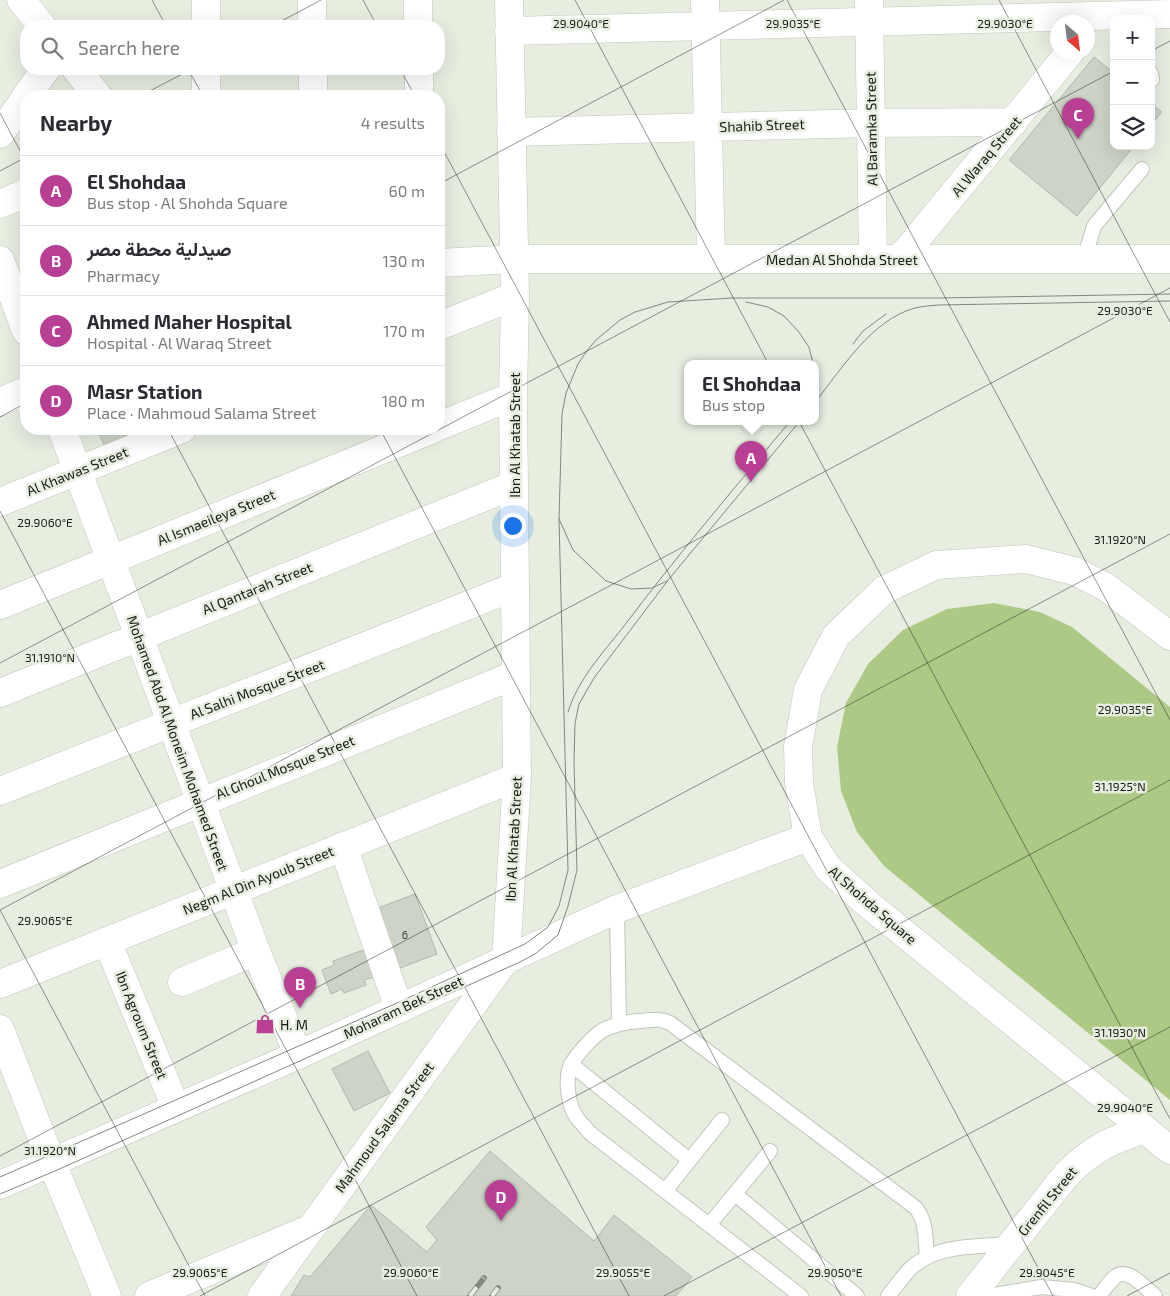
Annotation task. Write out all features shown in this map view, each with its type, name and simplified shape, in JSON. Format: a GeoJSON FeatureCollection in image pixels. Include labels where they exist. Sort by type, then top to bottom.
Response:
{"type":"FeatureCollection","features":[{"type":"Feature","properties":{"kind":"street"},"geometry":{"type":"LineString","coordinates":[[20,0],[37,20]]}},
{"type":"Feature","properties":{"kind":"street"},"geometry":{"type":"LineString","coordinates":[[206,0],[206,20]]}},
{"type":"Feature","properties":{"kind":"street"},"geometry":{"type":"LineString","coordinates":[[312,0],[312,20]]}},
{"type":"Feature","properties":{"kind":"street"},"geometry":{"type":"LineString","coordinates":[[418,0],[418,20]]}},
{"type":"Feature","properties":{"kind":"street","name":"Ibn Al Khatab Street"},"geometry":{"type":"LineString","coordinates":[[506,959],[517,778],[513,396],[515,296],[510,132],[509,0]]}},
{"type":"Feature","properties":{"kind":"street"},"geometry":{"type":"LineString","coordinates":[[509,31],[705,13],[1028,9],[1056,15]]}},
{"type":"Feature","properties":{"kind":"street","name":"Al Baramka Street"},"geometry":{"type":"LineString","coordinates":[[869,11],[872,259]]}},
{"type":"Feature","properties":{"kind":"street"},"geometry":{"type":"LineString","coordinates":[[705,13],[711,259]]}},
{"type":"Feature","properties":{"kind":"street"},"geometry":{"type":"LineString","coordinates":[[1095,23],[1110,21]]}},
{"type":"Feature","properties":{"kind":"street","name":"Al Waraq Street"},"geometry":{"type":"LineString","coordinates":[[900,259],[1064,60]]}},
{"type":"Feature","properties":{"kind":"street"},"geometry":{"type":"LineString","coordinates":[[30,90],[42,75]]}},
{"type":"Feature","properties":{"kind":"street"},"geometry":{"type":"LineString","coordinates":[[81,75],[93,90]]}},
{"type":"Feature","properties":{"kind":"street"},"geometry":{"type":"LineString","coordinates":[[206,75],[206,90]]}},
{"type":"Feature","properties":{"kind":"street"},"geometry":{"type":"LineString","coordinates":[[313,75],[313,90]]}},
{"type":"Feature","properties":{"kind":"street"},"geometry":{"type":"LineString","coordinates":[[419,75],[419,90]]}},
{"type":"Feature","properties":{"kind":"street"},"geometry":{"type":"LineString","coordinates":[[0,134],[20,105]]}},
{"type":"Feature","properties":{"kind":"street","name":"Shahib Street"},"geometry":{"type":"LineString","coordinates":[[510,132],[871,122],[1014,122]]}},
{"type":"Feature","properties":{"kind":"street"},"geometry":{"type":"LineString","coordinates":[[0,204],[20,196]]}},
{"type":"Feature","properties":{"kind":"street","name":"Medan Al Shohda Street"},"geometry":{"type":"LineString","coordinates":[[445,263],[514,259],[1170,258]]}},
{"type":"Feature","properties":{"kind":"street"},"geometry":{"type":"LineString","coordinates":[[0,260],[18,315]]}},
{"type":"Feature","properties":{"kind":"street"},"geometry":{"type":"LineString","coordinates":[[445,324],[515,296]]}},
{"type":"Feature","properties":{"kind":"street"},"geometry":{"type":"LineString","coordinates":[[0,402],[20,394]]}},
{"type":"Feature","properties":{"kind":"street"},"geometry":{"type":"LineString","coordinates":[[445,424],[513,396]]}},
{"type":"Feature","properties":{"kind":"street","name":"Mohamed Abd Al Moneim Mohamed Street"},"geometry":{"type":"LineString","coordinates":[[64,435],[233,890],[298,1055]]}},
{"type":"Feature","properties":{"kind":"street","name":"Al Khawas Street"},"geometry":{"type":"LineString","coordinates":[[0,502],[167,435]]}},
{"type":"Feature","properties":{"kind":"street","name":"Al Ismaeileya Street"},"geometry":{"type":"LineString","coordinates":[[0,605],[417,435]]}},
{"type":"Feature","properties":{"kind":"street","name":"Al Qantarah Street"},"geometry":{"type":"LineString","coordinates":[[0,693],[514,484]]}},
{"type":"Feature","properties":{"kind":"street","name":"Al Shohda Square"},"geometry":{"type":"LineString","coordinates":[[1170,636],[1106,587],[1074,571],[1026,559],[936,565],[884,590],[836,636],[808,690],[798,747],[799,783],[808,837],[828,868],[868,904],[1143,1130],[1170,1150]]}},
{"type":"Feature","properties":{"kind":"street","name":"Al Salhi Mosque Street"},"geometry":{"type":"LineString","coordinates":[[0,791],[514,587]]}},
{"type":"Feature","properties":{"kind":"street","name":"Al Ghoul Mosque Street"},"geometry":{"type":"LineString","coordinates":[[0,884],[200,801],[515,675]]}},
{"type":"Feature","properties":{"kind":"street","name":"Negm Al Din Ayoub Street"},"geometry":{"type":"LineString","coordinates":[[0,984],[342,846],[517,778]]}},
{"type":"Feature","properties":{"kind":"street","name":"Moharam Bek Street"},"geometry":{"type":"LineString","coordinates":[[0,1185],[399,1010],[617,909],[808,837]]}},
{"type":"Feature","properties":{"kind":"street"},"geometry":{"type":"LineString","coordinates":[[342,846],[399,1010]]}},
{"type":"Feature","properties":{"kind":"street","name":"Ibn Agroum Street"},"geometry":{"type":"LineString","coordinates":[[107,941],[176,1108]]}},
{"type":"Feature","properties":{"kind":"street"},"geometry":{"type":"LineString","coordinates":[[182,982],[256,951]]}},
{"type":"Feature","properties":{"kind":"street","name":"Mahmoud Salama Street"},"geometry":{"type":"LineString","coordinates":[[262,1296],[506,959]]}},
{"type":"Feature","properties":{"kind":"street"},"geometry":{"type":"LineString","coordinates":[[0,1029],[52,1163],[107,1296]]}},
{"type":"Feature","properties":{"kind":"street","name":"Grenfil Street"},"geometry":{"type":"LineString","coordinates":[[970,1296],[1067,1174],[1099,1147],[1120,1137],[1143,1130]]}},
{"type":"Feature","properties":{"kind":"street"},"geometry":{"type":"LineString","coordinates":[[149,1296],[310,1229]]}},
{"type":"Feature","properties":{"kind":"lane"},"geometry":{"type":"LineString","coordinates":[[1084,259],[1094,226],[1142,169]]}},
{"type":"Feature","properties":{"kind":"lane"},"geometry":{"type":"LineString","coordinates":[[617,909],[619,1023]]}},
{"type":"Feature","properties":{"kind":"lane"},"geometry":{"type":"LineString","coordinates":[[800,1296],[590,1133],[576,1117],[569,1100],[568,1082],[571,1064],[600,1032],[619,1023],[656,1019],[670,1023],[916,1208],[922,1216],[924,1223],[927,1257]]}},
{"type":"Feature","properties":{"kind":"lane"},"geometry":{"type":"LineString","coordinates":[[571,1064],[689,1160]]}},
{"type":"Feature","properties":{"kind":"lane"},"geometry":{"type":"LineString","coordinates":[[665,1191],[722,1120]]}},
{"type":"Feature","properties":{"kind":"lane"},"geometry":{"type":"LineString","coordinates":[[709,1225],[770,1151]]}},
{"type":"Feature","properties":{"kind":"lane"},"geometry":{"type":"LineString","coordinates":[[735,1194],[857,1296]]}},
{"type":"Feature","properties":{"kind":"lane"},"geometry":{"type":"LineString","coordinates":[[888,1296],[911,1268],[927,1257],[939,1252],[1012,1244]]}},
{"type":"Feature","properties":{"kind":"lane"},"geometry":{"type":"LineString","coordinates":[[1099,1296],[1116,1276],[1123,1274],[1130,1275],[1155,1296]]}},
{"type":"Feature","properties":{"kind":"lane"},"geometry":{"type":"LineString","coordinates":[[988,1296],[1041,1287],[1075,1290],[1092,1296]]}},
{"type":"Feature","properties":{"kind":"green space"},"geometry":{"type":"Polygon","coordinates":[[[994,603],[1040,612],[1072,627],[1170,707],[1170,1100],[884,866],[857,832],[841,791],[837,747],[846,703],[868,664],[903,630],[947,609],[994,603]]]}},
{"type":"Feature","properties":{"kind":"building"},"geometry":{"type":"Polygon","coordinates":[[[1095,58],[1110,70],[1110,150],[1131,150],[1077,216],[1009,160],[1092,60],[1095,60],[1095,58]]]}},
{"type":"Feature","properties":{"kind":"building"},"geometry":{"type":"Polygon","coordinates":[[[1155,107],[1162,112],[1155,120],[1155,107]]]}},
{"type":"Feature","properties":{"kind":"building"},"geometry":{"type":"Polygon","coordinates":[[[100,435],[126,435],[133,450],[111,460],[100,435]]]}},
{"type":"Feature","properties":{"kind":"building"},"geometry":{"type":"Polygon","coordinates":[[[415,894],[437,954],[392,971],[370,911],[415,894]]]}},
{"type":"Feature","properties":{"kind":"building"},"geometry":{"type":"Polygon","coordinates":[[[366,949],[377,976],[364,980],[366,985],[344,993],[342,989],[331,994],[322,970],[334,965],[333,961],[366,949]]]}},
{"type":"Feature","properties":{"kind":"building"},"geometry":{"type":"Polygon","coordinates":[[[368,1051],[390,1093],[354,1111],[332,1069],[368,1051]]]}},
{"type":"Feature","properties":{"kind":"building"},"geometry":{"type":"Polygon","coordinates":[[[490,1151],[594,1241],[614,1215],[692,1277],[676,1296],[291,1296],[304,1275],[310,1277],[371,1205],[427,1252],[437,1240],[426,1227],[490,1151]]]}},
{"type":"Feature","properties":{"kind":"tram line"},"geometry":{"type":"LineString","coordinates":[[667,581],[652,588],[631,589],[606,581],[573,550],[559,519],[562,414],[566,393],[578,364],[586,352],[596,340],[620,320],[635,312],[668,302],[732,298],[938,298],[1170,294]]}},
{"type":"Feature","properties":{"kind":"tram line"},"geometry":{"type":"LineString","coordinates":[[819,397],[871,334],[899,314],[915,308],[938,305],[1170,301]]}},
{"type":"Feature","properties":{"kind":"tram line"},"geometry":{"type":"LineString","coordinates":[[746,302],[768,307],[784,316],[809,347],[812,360]]}},
{"type":"Feature","properties":{"kind":"tram line"},"geometry":{"type":"LineString","coordinates":[[853,344],[863,331],[886,314]]}},
{"type":"Feature","properties":{"kind":"tram line"},"geometry":{"type":"LineString","coordinates":[[568,712],[578,688],[600,656],[684,549],[787,425]]}},
{"type":"Feature","properties":{"kind":"tram line"},"geometry":{"type":"LineString","coordinates":[[0,1194],[520,962],[535,954],[558,935],[577,870],[574,761],[575,723],[579,704],[594,678],[669,579],[797,425]]}},
{"type":"Feature","properties":{"kind":"tram line"},"geometry":{"type":"LineString","coordinates":[[0,1177],[397,1003],[525,944],[548,927],[559,906],[568,870],[559,519]]}},
{"type":"Feature","properties":{"kind":"railway"},"geometry":{"type":"LineString","coordinates":[[470,1296],[484,1278]]}},
{"type":"Feature","properties":{"kind":"railway"},"geometry":{"type":"LineString","coordinates":[[492,1296],[498,1288]]}},
{"type":"Feature","properties":{"kind":"place","name":"Ahmed Maher Hospital"},"geometry":{"type":"Point","coordinates":[1078,139]}},
{"type":"Feature","properties":{"kind":"place","name":"El Shohdaa"},"geometry":{"type":"Point","coordinates":[751,482]}},
{"type":"Feature","properties":{"kind":"place","name":"صيدلية محطة مصر"},"geometry":{"type":"Point","coordinates":[300,1008]}},
{"type":"Feature","properties":{"kind":"place","name":"H. M"},"geometry":{"type":"Point","coordinates":[265,1024]}},
{"type":"Feature","properties":{"kind":"place","name":"Masr Station"},"geometry":{"type":"Point","coordinates":[501,1221]}}]}
